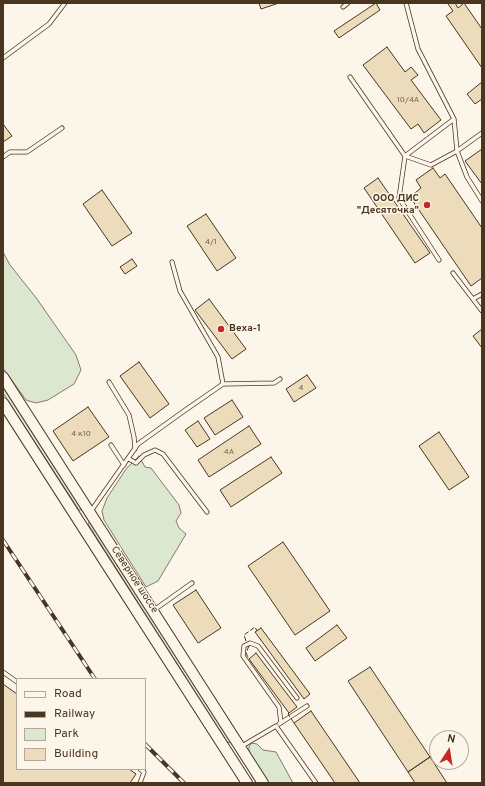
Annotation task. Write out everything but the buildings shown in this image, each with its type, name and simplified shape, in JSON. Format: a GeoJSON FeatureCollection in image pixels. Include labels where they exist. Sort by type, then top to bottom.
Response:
{"type":"FeatureCollection","features":[{"type":"Feature","properties":{"kind":"main road","name":"Северное шоссе"},"geometry":{"type":"LineString","coordinates":[[3,378],[263,783]]}},
{"type":"Feature","properties":{"kind":"main road","name":"Северное шоссе"},"geometry":{"type":"LineString","coordinates":[[3,403],[79,519],[247,783]]}},
{"type":"Feature","properties":{"kind":"main road"},"geometry":{"type":"LineString","coordinates":[[79,519],[90,512]]}},
{"type":"Feature","properties":{"kind":"main road"},"geometry":{"type":"LineString","coordinates":[[229,754],[241,747]]}},
{"type":"Feature","properties":{"kind":"lane"},"geometry":{"type":"LineString","coordinates":[[3,58],[49,24],[65,3]]}},
{"type":"Feature","properties":{"kind":"lane"},"geometry":{"type":"LineString","coordinates":[[343,7],[348,3]]}},
{"type":"Feature","properties":{"kind":"lane"},"geometry":{"type":"LineString","coordinates":[[406,3],[418,49],[454,119],[457,151],[467,177],[482,201]]}},
{"type":"Feature","properties":{"kind":"lane"},"geometry":{"type":"LineString","coordinates":[[350,77],[405,156],[431,165],[457,151],[482,133]]}},
{"type":"Feature","properties":{"kind":"lane"},"geometry":{"type":"LineString","coordinates":[[439,260],[399,198],[405,156],[454,119]]}},
{"type":"Feature","properties":{"kind":"lane"},"geometry":{"type":"LineString","coordinates":[[3,157],[10,152],[27,152],[62,128]]}},
{"type":"Feature","properties":{"kind":"lane"},"geometry":{"type":"LineString","coordinates":[[172,262],[180,291],[218,357],[223,384]]}},
{"type":"Feature","properties":{"kind":"lane"},"geometry":{"type":"LineString","coordinates":[[453,273],[482,311]]}},
{"type":"Feature","properties":{"kind":"lane"},"geometry":{"type":"LineString","coordinates":[[474,300],[482,294]]}},
{"type":"Feature","properties":{"kind":"lane"},"geometry":{"type":"LineString","coordinates":[[90,512],[138,444],[223,384],[274,383],[280,379]]}},
{"type":"Feature","properties":{"kind":"lane"},"geometry":{"type":"LineString","coordinates":[[109,382],[129,415],[134,436],[135,449]]}},
{"type":"Feature","properties":{"kind":"lane"},"geometry":{"type":"LineString","coordinates":[[111,446],[124,465]]}},
{"type":"Feature","properties":{"kind":"lane"},"geometry":{"type":"LineString","coordinates":[[128,459],[136,462],[144,455],[155,450],[163,454],[207,512]]}},
{"type":"Feature","properties":{"kind":"lane"},"geometry":{"type":"LineString","coordinates":[[153,610],[192,583]]}},
{"type":"Feature","properties":{"kind":"lane"},"geometry":{"type":"LineString","coordinates":[[281,723],[279,707],[243,656],[244,646],[250,643],[258,646],[297,698]]}},
{"type":"Feature","properties":{"kind":"lane"},"geometry":{"type":"LineString","coordinates":[[3,672],[16,681]]}},
{"type":"Feature","properties":{"kind":"lane"},"geometry":{"type":"LineString","coordinates":[[241,747],[307,706]]}},
{"type":"Feature","properties":{"kind":"lane"},"geometry":{"type":"LineString","coordinates":[[276,726],[316,783]]}},
{"type":"Feature","properties":{"kind":"lane"},"geometry":{"type":"LineString","coordinates":[[140,783],[144,772],[141,770]]}},
{"type":"Feature","properties":{"kind":"green space"},"geometry":{"type":"Polygon","coordinates":[[[3,252],[10,265],[37,299],[76,355],[81,370],[74,384],[48,400],[36,403],[26,400],[3,368],[3,252]]]}},
{"type":"Feature","properties":{"kind":"green space"},"geometry":{"type":"Polygon","coordinates":[[[3,386],[83,509],[82,510],[79,510],[3,393],[3,386]]]}},
{"type":"Feature","properties":{"kind":"green space"},"geometry":{"type":"Polygon","coordinates":[[[139,456],[145,467],[151,468],[179,505],[181,513],[176,521],[179,528],[186,534],[158,581],[146,587],[104,520],[102,511],[107,498],[126,469],[139,456]]]}},
{"type":"Feature","properties":{"kind":"green space"},"geometry":{"type":"Polygon","coordinates":[[[90,521],[232,743],[227,742],[88,524],[90,521]]]}},
{"type":"Feature","properties":{"kind":"green space"},"geometry":{"type":"Polygon","coordinates":[[[252,743],[257,744],[263,750],[276,752],[293,783],[268,783],[249,752],[249,746],[252,743]]]}},
{"type":"Feature","properties":{"kind":"railway"},"geometry":{"type":"LineString","coordinates":[[3,540],[94,678]]}},
{"type":"Feature","properties":{"kind":"railway"},"geometry":{"type":"LineString","coordinates":[[146,745],[184,783]]}},
{"type":"Feature","properties":{"kind":"fence"},"geometry":{"type":"LineString","coordinates":[[246,641],[244,635],[255,627],[257,631]]}},
{"type":"Feature","properties":{"kind":"fence"},"geometry":{"type":"LineString","coordinates":[[249,646],[246,653],[249,659]]}},
{"type":"Feature","properties":{"kind":"fence"},"geometry":{"type":"LineString","coordinates":[[289,713],[288,714],[294,723]]}},
{"type":"Feature","properties":{"kind":"place","name":"ООО ДИС \"Десяточка\""},"geometry":{"type":"Point","coordinates":[427,205]}},
{"type":"Feature","properties":{"kind":"place","name":"Веха-1"},"geometry":{"type":"Point","coordinates":[221,329]}}]}
